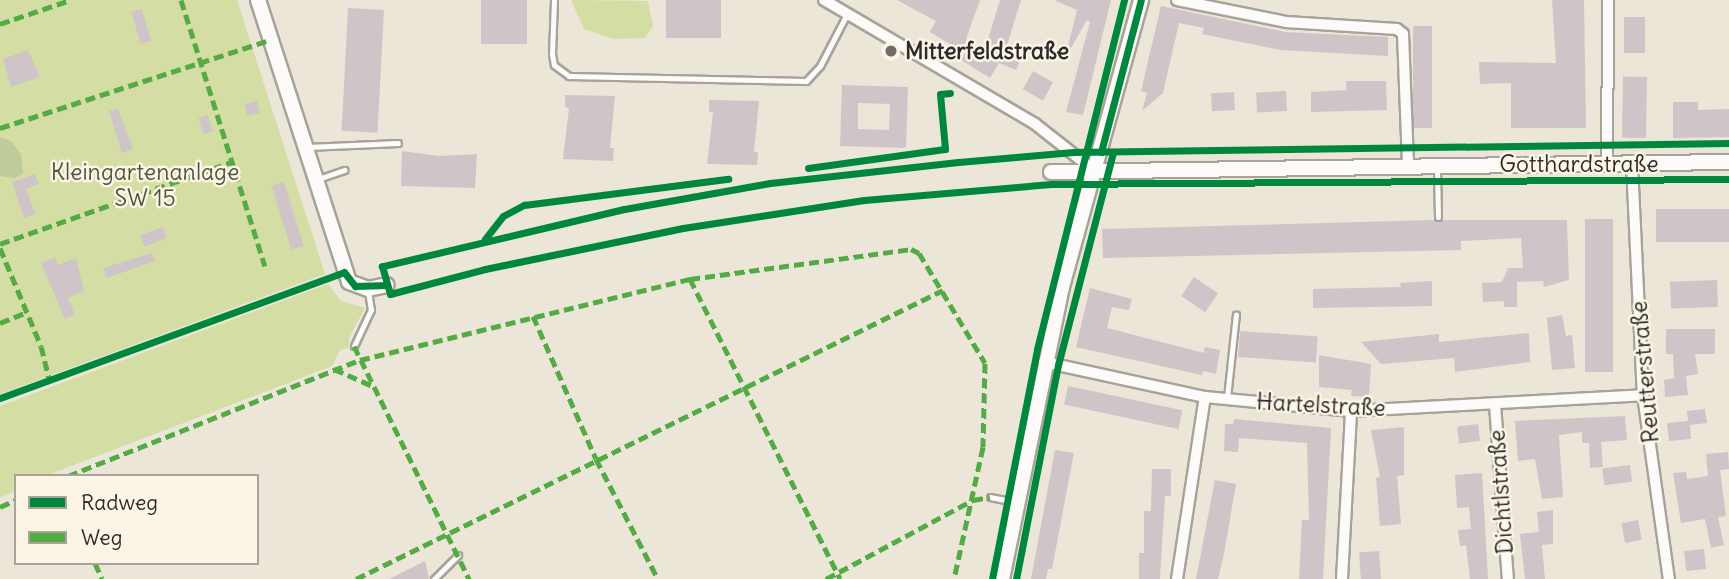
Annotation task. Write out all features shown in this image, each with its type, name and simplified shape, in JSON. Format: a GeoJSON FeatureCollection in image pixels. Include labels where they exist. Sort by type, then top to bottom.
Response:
{"type":"FeatureCollection","features":[{"type":"Feature","properties":{"kind":"street"},"geometry":{"type":"LineString","coordinates":[[258,0],[349,282],[368,289],[387,285]]}},
{"type":"Feature","properties":{"kind":"street"},"geometry":{"type":"LineString","coordinates":[[824,0],[842,7],[1035,124],[1094,171]]}},
{"type":"Feature","properties":{"kind":"street"},"geometry":{"type":"LineString","coordinates":[[1002,579],[1044,362],[1141,0]]}},
{"type":"Feature","properties":{"kind":"street"},"geometry":{"type":"LineString","coordinates":[[1177,0],[1286,22],[1397,29],[1403,34],[1408,166]]}},
{"type":"Feature","properties":{"kind":"street"},"geometry":{"type":"LineString","coordinates":[[1607,162],[1608,0]]}},
{"type":"Feature","properties":{"kind":"street","name":"Gotthardstraße"},"geometry":{"type":"LineString","coordinates":[[1051,172],[1729,162]]}},
{"type":"Feature","properties":{"kind":"street","name":"Reutterstraße"},"geometry":{"type":"LineString","coordinates":[[1632,164],[1643,395],[1670,579]]}},
{"type":"Feature","properties":{"kind":"street","name":"Hartelstraße"},"geometry":{"type":"LineString","coordinates":[[1044,362],[1205,397],[1351,411],[1643,395]]}},
{"type":"Feature","properties":{"kind":"street"},"geometry":{"type":"LineString","coordinates":[[1177,579],[1205,397]]}},
{"type":"Feature","properties":{"kind":"street","name":"Dichtlstraße"},"geometry":{"type":"LineString","coordinates":[[1495,404],[1508,579]]}},
{"type":"Feature","properties":{"kind":"street"},"geometry":{"type":"LineString","coordinates":[[1342,579],[1351,411]]}},
{"type":"Feature","properties":{"kind":"lane"},"geometry":{"type":"LineString","coordinates":[[554,0],[554,65],[569,76],[806,81],[820,66],[842,7]]}},
{"type":"Feature","properties":{"kind":"lane"},"geometry":{"type":"LineString","coordinates":[[305,148],[335,143],[398,143]]}},
{"type":"Feature","properties":{"kind":"lane"},"geometry":{"type":"LineString","coordinates":[[1437,165],[1438,217]]}},
{"type":"Feature","properties":{"kind":"lane"},"geometry":{"type":"LineString","coordinates":[[315,180],[344,170]]}},
{"type":"Feature","properties":{"kind":"lane"},"geometry":{"type":"LineString","coordinates":[[354,346],[371,310],[368,289]]}},
{"type":"Feature","properties":{"kind":"lane"},"geometry":{"type":"LineString","coordinates":[[1226,399],[1236,314]]}},
{"type":"Feature","properties":{"kind":"lane"},"geometry":{"type":"LineString","coordinates":[[990,497],[1016,502]]}},
{"type":"Feature","properties":{"kind":"lane"},"geometry":{"type":"LineString","coordinates":[[435,579],[458,555]]}},
{"type":"Feature","properties":{"kind":"green space","name":"Kleingartenanlage SW 15"},"geometry":{"type":"Polygon","coordinates":[[[0,0],[237,0],[325,274],[0,394],[0,0]]]}},
{"type":"Feature","properties":{"kind":"green space"},"geometry":{"type":"Polygon","coordinates":[[[571,0],[648,1],[653,26],[645,38],[613,39],[584,29],[571,0]]]}},
{"type":"Feature","properties":{"kind":"green space"},"geometry":{"type":"Polygon","coordinates":[[[0,137],[11,141],[21,154],[23,173],[15,178],[0,176],[0,137]]]}},
{"type":"Feature","properties":{"kind":"green space"},"geometry":{"type":"Polygon","coordinates":[[[328,284],[341,301],[365,308],[349,338],[349,348],[340,350],[332,366],[50,474],[14,474],[14,491],[0,498],[0,406],[328,284]]]}},
{"type":"Feature","properties":{"kind":"building"},"geometry":{"type":"Polygon","coordinates":[[[481,0],[527,0],[527,44],[481,44],[481,0]]]}},
{"type":"Feature","properties":{"kind":"building"},"geometry":{"type":"Polygon","coordinates":[[[666,0],[721,0],[721,38],[666,38],[666,0]]]}},
{"type":"Feature","properties":{"kind":"building"},"geometry":{"type":"Polygon","coordinates":[[[897,0],[980,0],[966,39],[985,49],[1000,0],[1021,0],[1007,45],[1024,52],[1016,70],[999,63],[990,78],[961,60],[965,53],[930,32],[936,21],[897,0]]]}},
{"type":"Feature","properties":{"kind":"building"},"geometry":{"type":"Polygon","coordinates":[[[1054,0],[1111,0],[1083,115],[1066,112],[1090,22],[1087,20],[1071,48],[1068,46],[1077,10],[1054,0]]]}},
{"type":"Feature","properties":{"kind":"building"},"geometry":{"type":"Polygon","coordinates":[[[1552,0],[1584,0],[1586,128],[1511,128],[1511,83],[1480,84],[1479,62],[1556,63],[1552,0]]]}},
{"type":"Feature","properties":{"kind":"building"},"geometry":{"type":"Polygon","coordinates":[[[1161,6],[1285,32],[1388,37],[1388,56],[1281,50],[1202,34],[1204,28],[1179,23],[1163,93],[1142,111],[1147,93],[1141,91],[1161,6]]]}},
{"type":"Feature","properties":{"kind":"building"},"geometry":{"type":"Polygon","coordinates":[[[348,8],[384,10],[378,133],[342,131],[348,8]]]}},
{"type":"Feature","properties":{"kind":"building"},"geometry":{"type":"Polygon","coordinates":[[[142,9],[151,41],[141,44],[131,12],[142,9]]]}},
{"type":"Feature","properties":{"kind":"building"},"geometry":{"type":"Polygon","coordinates":[[[1624,17],[1645,17],[1645,53],[1624,53],[1624,17]]]}},
{"type":"Feature","properties":{"kind":"building"},"geometry":{"type":"Polygon","coordinates":[[[1413,26],[1432,26],[1432,128],[1413,128],[1413,26]]]}},
{"type":"Feature","properties":{"kind":"building"},"geometry":{"type":"Polygon","coordinates":[[[28,50],[40,77],[11,87],[3,59],[28,50]]]}},
{"type":"Feature","properties":{"kind":"building"},"geometry":{"type":"Polygon","coordinates":[[[1033,71],[1053,82],[1043,101],[1023,89],[1033,71]]]}},
{"type":"Feature","properties":{"kind":"building"},"geometry":{"type":"Polygon","coordinates":[[[1623,77],[1647,77],[1646,138],[1622,138],[1623,77]]]}},
{"type":"Feature","properties":{"kind":"building"},"geometry":{"type":"Polygon","coordinates":[[[1346,81],[1386,81],[1387,110],[1311,112],[1311,92],[1346,90],[1346,81]]]}},
{"type":"Feature","properties":{"kind":"building"},"geometry":{"type":"Polygon","coordinates":[[[842,85],[908,87],[906,148],[840,146],[842,85]],[[858,103],[858,129],[889,130],[890,104],[858,103]]]}},
{"type":"Feature","properties":{"kind":"building"},"geometry":{"type":"Polygon","coordinates":[[[1286,91],[1287,111],[1257,113],[1256,93],[1286,91]]]}},
{"type":"Feature","properties":{"kind":"building"},"geometry":{"type":"Polygon","coordinates":[[[1234,92],[1235,110],[1212,111],[1211,93],[1234,92]]]}},
{"type":"Feature","properties":{"kind":"building"},"geometry":{"type":"Polygon","coordinates":[[[565,95],[615,96],[610,148],[614,148],[613,161],[563,159],[569,108],[565,107],[565,95]]]}},
{"type":"Feature","properties":{"kind":"building"},"geometry":{"type":"Polygon","coordinates":[[[709,100],[759,101],[754,152],[758,152],[757,165],[707,164],[713,112],[709,112],[709,100]]]}},
{"type":"Feature","properties":{"kind":"building"},"geometry":{"type":"Polygon","coordinates":[[[257,101],[260,113],[247,116],[244,104],[257,101]]]}},
{"type":"Feature","properties":{"kind":"building"},"geometry":{"type":"Polygon","coordinates":[[[1673,102],[1698,102],[1698,110],[1729,109],[1729,137],[1673,138],[1673,102]]]}},
{"type":"Feature","properties":{"kind":"building"},"geometry":{"type":"Polygon","coordinates":[[[118,109],[133,149],[122,153],[109,111],[118,109]]]}},
{"type":"Feature","properties":{"kind":"building"},"geometry":{"type":"Polygon","coordinates":[[[208,115],[213,131],[203,134],[198,118],[208,115]]]}},
{"type":"Feature","properties":{"kind":"building"},"geometry":{"type":"Polygon","coordinates":[[[402,151],[439,156],[477,154],[475,188],[401,186],[402,151]]]}},
{"type":"Feature","properties":{"kind":"building"},"geometry":{"type":"Polygon","coordinates":[[[35,174],[39,184],[26,189],[35,214],[24,218],[12,182],[35,174]]]}},
{"type":"Feature","properties":{"kind":"building"},"geometry":{"type":"Polygon","coordinates":[[[284,182],[304,246],[291,250],[272,186],[284,182]]]}},
{"type":"Feature","properties":{"kind":"building"},"geometry":{"type":"Polygon","coordinates":[[[1656,209],[1729,209],[1729,242],[1656,242],[1656,209]]]}},
{"type":"Feature","properties":{"kind":"building"},"geometry":{"type":"Polygon","coordinates":[[[1585,219],[1613,219],[1613,372],[1585,372],[1585,219]]]}},
{"type":"Feature","properties":{"kind":"building"},"geometry":{"type":"Polygon","coordinates":[[[1433,220],[1567,220],[1569,280],[1544,287],[1543,281],[1517,282],[1517,307],[1504,307],[1504,301],[1483,302],[1482,283],[1502,282],[1508,268],[1523,268],[1521,238],[1461,241],[1461,250],[1103,258],[1102,229],[1433,220]]]}},
{"type":"Feature","properties":{"kind":"building"},"geometry":{"type":"Polygon","coordinates":[[[163,227],[167,238],[145,246],[140,235],[163,227]]]}},
{"type":"Feature","properties":{"kind":"building"},"geometry":{"type":"Polygon","coordinates":[[[152,253],[155,261],[107,278],[103,268],[152,253]]]}},
{"type":"Feature","properties":{"kind":"building"},"geometry":{"type":"Polygon","coordinates":[[[55,257],[58,265],[76,258],[84,291],[68,298],[75,315],[65,319],[41,263],[55,257]]]}},
{"type":"Feature","properties":{"kind":"building"},"geometry":{"type":"Polygon","coordinates":[[[1194,277],[1218,293],[1205,312],[1181,296],[1194,277]]]}},
{"type":"Feature","properties":{"kind":"building"},"geometry":{"type":"Polygon","coordinates":[[[1717,280],[1718,307],[1671,309],[1670,282],[1717,280]]]}},
{"type":"Feature","properties":{"kind":"building"},"geometry":{"type":"Polygon","coordinates":[[[1432,281],[1432,306],[1313,308],[1313,289],[1401,287],[1400,283],[1432,281]]]}},
{"type":"Feature","properties":{"kind":"building"},"geometry":{"type":"Polygon","coordinates":[[[1090,288],[1132,299],[1129,310],[1112,307],[1107,328],[1204,353],[1205,347],[1220,350],[1216,374],[1203,371],[1202,375],[1076,347],[1090,288]]]}},
{"type":"Feature","properties":{"kind":"building"},"geometry":{"type":"Polygon","coordinates":[[[1562,315],[1566,336],[1572,335],[1575,368],[1552,370],[1547,318],[1562,315]]]}},
{"type":"Feature","properties":{"kind":"building"},"geometry":{"type":"Polygon","coordinates":[[[1666,329],[1715,329],[1715,354],[1695,354],[1698,374],[1686,376],[1688,395],[1665,397],[1664,380],[1674,378],[1673,354],[1666,354],[1666,329]]]}},
{"type":"Feature","properties":{"kind":"building"},"geometry":{"type":"Polygon","coordinates":[[[1240,331],[1318,336],[1316,362],[1238,357],[1240,331]]]}},
{"type":"Feature","properties":{"kind":"building"},"geometry":{"type":"Polygon","coordinates":[[[1529,333],[1530,362],[1455,372],[1454,358],[1381,364],[1361,342],[1439,334],[1439,342],[1529,333]]]}},
{"type":"Feature","properties":{"kind":"building"},"geometry":{"type":"Polygon","coordinates":[[[1319,355],[1371,364],[1369,397],[1351,396],[1352,390],[1319,387],[1319,355]]]}},
{"type":"Feature","properties":{"kind":"building"},"geometry":{"type":"Polygon","coordinates":[[[1068,386],[1182,410],[1178,429],[1064,405],[1068,386]]]}},
{"type":"Feature","properties":{"kind":"building"},"geometry":{"type":"Polygon","coordinates":[[[1705,409],[1707,423],[1690,425],[1691,439],[1669,441],[1667,423],[1688,421],[1687,411],[1705,409]]]}},
{"type":"Feature","properties":{"kind":"building"},"geometry":{"type":"Polygon","coordinates":[[[1625,416],[1627,440],[1601,442],[1603,467],[1590,468],[1589,443],[1582,443],[1582,432],[1559,435],[1563,497],[1542,499],[1535,459],[1518,461],[1515,421],[1625,416]]]}},
{"type":"Feature","properties":{"kind":"building"},"geometry":{"type":"Polygon","coordinates":[[[1234,419],[1331,428],[1323,579],[1299,579],[1302,520],[1309,520],[1307,443],[1239,438],[1238,452],[1224,451],[1225,424],[1233,424],[1234,419]]]}},
{"type":"Feature","properties":{"kind":"building"},"geometry":{"type":"Polygon","coordinates":[[[1478,424],[1480,441],[1459,443],[1457,427],[1478,424]]]}},
{"type":"Feature","properties":{"kind":"building"},"geometry":{"type":"Polygon","coordinates":[[[1404,427],[1404,475],[1397,476],[1401,524],[1380,526],[1376,478],[1380,477],[1371,430],[1404,427]]]}},
{"type":"Feature","properties":{"kind":"building"},"geometry":{"type":"Polygon","coordinates":[[[1055,450],[1074,453],[1052,569],[1048,569],[1046,579],[1031,579],[1055,450]]]}},
{"type":"Feature","properties":{"kind":"building"},"geometry":{"type":"Polygon","coordinates":[[[1728,452],[1729,469],[1720,470],[1726,516],[1718,517],[1724,545],[1711,548],[1705,519],[1681,523],[1673,473],[1686,472],[1687,479],[1708,476],[1706,454],[1728,452]]]}},
{"type":"Feature","properties":{"kind":"building"},"geometry":{"type":"Polygon","coordinates":[[[1630,465],[1632,482],[1604,485],[1602,468],[1630,465]]]}},
{"type":"Feature","properties":{"kind":"building"},"geometry":{"type":"Polygon","coordinates":[[[1152,469],[1171,469],[1171,496],[1165,496],[1160,579],[1139,579],[1139,553],[1144,553],[1144,511],[1151,511],[1152,469]]]}},
{"type":"Feature","properties":{"kind":"building"},"geometry":{"type":"Polygon","coordinates":[[[1482,473],[1488,579],[1470,579],[1466,545],[1460,546],[1458,530],[1471,529],[1469,507],[1457,508],[1455,475],[1482,473]]]}},
{"type":"Feature","properties":{"kind":"building"},"geometry":{"type":"Polygon","coordinates":[[[1215,480],[1236,484],[1224,554],[1218,579],[1196,579],[1215,480]]]}},
{"type":"Feature","properties":{"kind":"building"},"geometry":{"type":"Polygon","coordinates":[[[1553,510],[1553,544],[1542,545],[1545,579],[1525,579],[1520,534],[1539,532],[1537,512],[1553,510]]]}},
{"type":"Feature","properties":{"kind":"building"},"geometry":{"type":"Polygon","coordinates":[[[1638,520],[1642,540],[1625,543],[1621,523],[1638,520]]]}},
{"type":"Feature","properties":{"kind":"building"},"geometry":{"type":"Polygon","coordinates":[[[1704,549],[1706,569],[1686,571],[1684,551],[1704,549]]]}},
{"type":"Feature","properties":{"kind":"building"},"geometry":{"type":"Polygon","coordinates":[[[1379,551],[1381,579],[1361,579],[1359,552],[1379,551]]]}},
{"type":"Feature","properties":{"kind":"building"},"geometry":{"type":"Polygon","coordinates":[[[425,561],[429,579],[389,579],[425,561]]]}},
{"type":"Feature","properties":{"kind":"marked path"},"geometry":{"type":"LineString","coordinates":[[0,24],[70,0]]}},
{"type":"Feature","properties":{"kind":"marked path"},"geometry":{"type":"LineString","coordinates":[[181,0],[265,266]]}},
{"type":"Feature","properties":{"kind":"marked path"},"geometry":{"type":"LineString","coordinates":[[0,128],[270,40]]}},
{"type":"Feature","properties":{"kind":"marked path"},"geometry":{"type":"LineString","coordinates":[[0,244],[231,162]]}},
{"type":"Feature","properties":{"kind":"marked path"},"geometry":{"type":"LineString","coordinates":[[0,248],[41,346],[49,377]]}},
{"type":"Feature","properties":{"kind":"marked path"},"geometry":{"type":"LineString","coordinates":[[73,474],[360,360],[690,279],[911,249],[919,253],[985,363],[983,447],[954,579]]}},
{"type":"Feature","properties":{"kind":"marked path"},"geometry":{"type":"LineString","coordinates":[[690,279],[840,579]]}},
{"type":"Feature","properties":{"kind":"marked path"},"geometry":{"type":"LineString","coordinates":[[356,579],[943,290]]}},
{"type":"Feature","properties":{"kind":"marked path"},"geometry":{"type":"LineString","coordinates":[[0,323],[25,313]]}},
{"type":"Feature","properties":{"kind":"marked path"},"geometry":{"type":"LineString","coordinates":[[533,316],[596,459],[658,579]]}},
{"type":"Feature","properties":{"kind":"marked path"},"geometry":{"type":"LineString","coordinates":[[354,346],[469,579]]}},
{"type":"Feature","properties":{"kind":"marked path"},"geometry":{"type":"LineString","coordinates":[[334,369],[375,387]]}},
{"type":"Feature","properties":{"kind":"marked path"},"geometry":{"type":"LineString","coordinates":[[826,579],[973,500],[990,497]]}},
{"type":"Feature","properties":{"kind":"marked path"},"geometry":{"type":"LineString","coordinates":[[0,507],[14,501]]}},
{"type":"Feature","properties":{"kind":"marked path"},"geometry":{"type":"LineString","coordinates":[[96,565],[102,579]]}},
{"type":"Feature","properties":{"kind":"cycle path"},"geometry":{"type":"LineString","coordinates":[[992,579],[1037,349],[1124,0]]}},
{"type":"Feature","properties":{"kind":"cycle path"},"geometry":{"type":"LineString","coordinates":[[1101,152],[1141,0]]}},
{"type":"Feature","properties":{"kind":"cycle path"},"geometry":{"type":"LineString","coordinates":[[808,168],[945,149],[940,94],[950,93]]}},
{"type":"Feature","properties":{"kind":"cycle path"},"geometry":{"type":"LineString","coordinates":[[1729,143],[1073,152],[958,162],[770,183],[624,209],[382,266],[390,294],[485,269],[683,228],[864,200],[1051,184],[1729,179]]}},
{"type":"Feature","properties":{"kind":"cycle path"},"geometry":{"type":"LineString","coordinates":[[1016,579],[1058,365],[1113,152]]}},
{"type":"Feature","properties":{"kind":"cycle path"},"geometry":{"type":"LineString","coordinates":[[485,239],[503,216],[524,205],[728,179]]}},
{"type":"Feature","properties":{"kind":"cycle path"},"geometry":{"type":"LineString","coordinates":[[0,398],[344,272],[355,286],[387,285]]}},
{"type":"Feature","properties":{"kind":"place","name":"Mitterfeldstraße"},"geometry":{"type":"Point","coordinates":[891,51]}}]}
